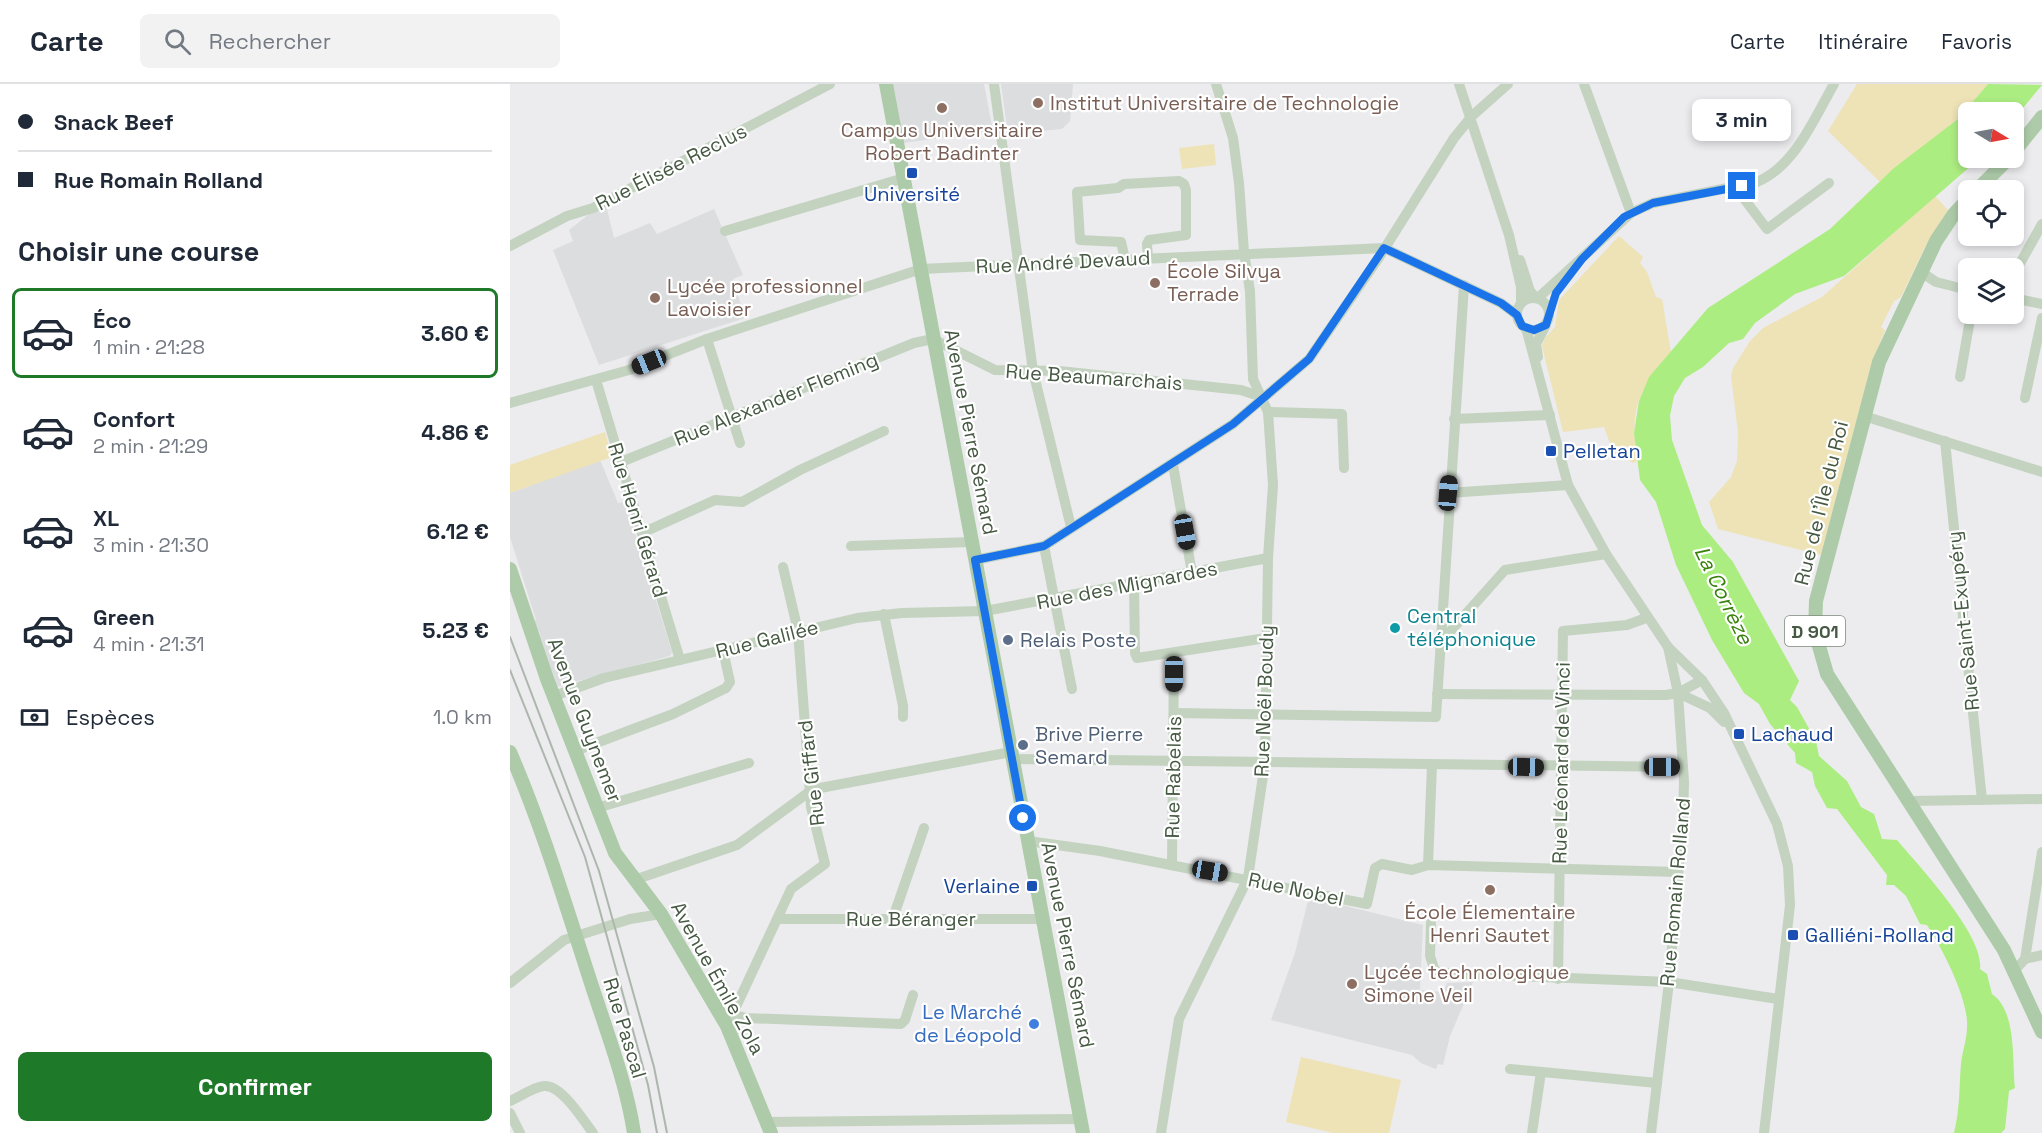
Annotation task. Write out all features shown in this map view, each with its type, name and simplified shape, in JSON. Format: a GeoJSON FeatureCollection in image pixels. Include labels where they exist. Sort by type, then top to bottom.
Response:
{"type":"FeatureCollection","features":[{"type":"Feature","properties":{"kind":"main road","name":"Avenue Pierre Sémard"},"geometry":{"type":"LineString","coordinates":[[886,84],[1082,1126]]}},
{"type":"Feature","properties":{"kind":"main road"},"geometry":{"type":"LineString","coordinates":[[2024,139],[2042,117]]}},
{"type":"Feature","properties":{"kind":"main road"},"geometry":{"type":"LineString","coordinates":[[1987,180],[1999,168]]}},
{"type":"Feature","properties":{"kind":"main road","name":"Rue de l'Île du Roi"},"geometry":{"type":"LineString","coordinates":[[1958,209],[1936,241],[1879,362],[1816,601],[1815,632],[1819,655],[1827,674],[1910,801],[2012,965],[2042,1032]]}},
{"type":"Feature","properties":{"kind":"main road","name":"Avenue Guynemer"},"geometry":{"type":"LineString","coordinates":[[510,569],[554,696],[615,853],[637,879]]}},
{"type":"Feature","properties":{"kind":"main road","name":"Rue Pascal"},"geometry":{"type":"LineString","coordinates":[[510,752],[542,830],[622,1083],[634,1133]]}},
{"type":"Feature","properties":{"kind":"main road","name":"Avenue Émile Zola"},"geometry":{"type":"LineString","coordinates":[[637,879],[731,1021],[769,1127]]}},
{"type":"Feature","properties":{"kind":"street","name":"Rue Élisée Reclus"},"geometry":{"type":"LineString","coordinates":[[510,246],[567,216],[593,208],[830,84]]}},
{"type":"Feature","properties":{"kind":"street"},"geometry":{"type":"LineString","coordinates":[[994,84],[1033,371],[1071,527]]}},
{"type":"Feature","properties":{"kind":"street","name":"Rue Noël Boudy"},"geometry":{"type":"LineString","coordinates":[[1161,1133],[1179,1018],[1248,878],[1265,762],[1268,558],[1273,485],[1268,412],[1253,379],[1250,291],[1233,138],[1216,84]]}},
{"type":"Feature","properties":{"kind":"street"},"geometry":{"type":"LineString","coordinates":[[1460,84],[1509,235],[1521,287],[1519,321],[1526,328],[1534,330],[1546,325],[1556,293],[1582,259]]}},
{"type":"Feature","properties":{"kind":"street"},"geometry":{"type":"LineString","coordinates":[[975,560],[1044,546],[1173,465],[1233,424],[1309,359],[1321,345],[1454,138],[1472,116],[1508,84]]}},
{"type":"Feature","properties":{"kind":"street"},"geometry":{"type":"LineString","coordinates":[[1584,84],[1631,213]]}},
{"type":"Feature","properties":{"kind":"street"},"geometry":{"type":"LineString","coordinates":[[1384,248],[1501,303],[1519,308],[1537,298],[1631,213],[1659,202],[1742,186],[1765,179],[1786,163],[1834,84]]}},
{"type":"Feature","properties":{"kind":"street"},"geometry":{"type":"LineString","coordinates":[[725,231],[904,178]]}},
{"type":"Feature","properties":{"kind":"street"},"geometry":{"type":"LineString","coordinates":[[1125,259],[1121,242],[1080,240],[1077,192],[1118,188],[1124,184],[1179,181],[1185,184],[1188,230],[1182,237],[1149,240],[1148,258]]}},
{"type":"Feature","properties":{"kind":"street"},"geometry":{"type":"LineString","coordinates":[[1742,186],[1745,200],[1767,229],[1829,183]]}},
{"type":"Feature","properties":{"kind":"street"},"geometry":{"type":"LineString","coordinates":[[2023,258],[2042,224]]}},
{"type":"Feature","properties":{"kind":"street"},"geometry":{"type":"LineString","coordinates":[[1509,235],[1537,298],[1544,301],[1550,313]]}},
{"type":"Feature","properties":{"kind":"street","name":"Rue André Devaud"},"geometry":{"type":"LineString","coordinates":[[510,403],[629,370],[707,339],[921,269],[1244,252],[1384,248]]}},
{"type":"Feature","properties":{"kind":"street"},"geometry":{"type":"LineString","coordinates":[[1919,276],[1958,288]]}},
{"type":"Feature","properties":{"kind":"street"},"geometry":{"type":"LineString","coordinates":[[1174,713],[1436,717],[1448,493],[1464,285]]}},
{"type":"Feature","properties":{"kind":"street"},"geometry":{"type":"LineString","coordinates":[[2024,300],[2042,304]]}},
{"type":"Feature","properties":{"kind":"street"},"geometry":{"type":"LineString","coordinates":[[2025,398],[2042,318]]}},
{"type":"Feature","properties":{"kind":"street"},"geometry":{"type":"LineString","coordinates":[[1960,377],[1969,324]]}},
{"type":"Feature","properties":{"kind":"street","name":"Rue Romain Rolland"},"geometry":{"type":"LineString","coordinates":[[1545,396],[1536,344],[1546,325]]}},
{"type":"Feature","properties":{"kind":"street","name":"Rue Romain Rolland"},"geometry":{"type":"LineString","coordinates":[[1526,328],[1568,485],[1606,554],[1646,618],[1668,647],[1678,693],[1683,767],[1683,816],[1669,982],[1651,1133]]}},
{"type":"Feature","properties":{"kind":"street"},"geometry":{"type":"LineString","coordinates":[[707,339],[730,417],[740,442]]}},
{"type":"Feature","properties":{"kind":"street","name":"Rue Beaumarchais"},"geometry":{"type":"LineString","coordinates":[[933,339],[995,370],[1033,371],[1241,390],[1262,397]]}},
{"type":"Feature","properties":{"kind":"street","name":"Rue Alexander Fleming"},"geometry":{"type":"LineString","coordinates":[[621,462],[914,344],[933,339]]}},
{"type":"Feature","properties":{"kind":"street","name":"Rue Henri Gérard"},"geometry":{"type":"LineString","coordinates":[[596,380],[680,660]]}},
{"type":"Feature","properties":{"kind":"street"},"geometry":{"type":"LineString","coordinates":[[1268,412],[1342,414],[1344,468]]}},
{"type":"Feature","properties":{"kind":"street"},"geometry":{"type":"LineString","coordinates":[[1454,419],[1550,415]]}},
{"type":"Feature","properties":{"kind":"street"},"geometry":{"type":"LineString","coordinates":[[1864,416],[2042,472]]}},
{"type":"Feature","properties":{"kind":"street"},"geometry":{"type":"LineString","coordinates":[[642,533],[715,500],[742,502],[800,470],[884,431]]}},
{"type":"Feature","properties":{"kind":"street","name":"Rue Saint-Exupéry"},"geometry":{"type":"LineString","coordinates":[[1945,441],[1982,800]]}},
{"type":"Feature","properties":{"kind":"street"},"geometry":{"type":"LineString","coordinates":[[1173,465],[1192,573]]}},
{"type":"Feature","properties":{"kind":"street"},"geometry":{"type":"LineString","coordinates":[[1448,493],[1568,485]]}},
{"type":"Feature","properties":{"kind":"street"},"geometry":{"type":"LineString","coordinates":[[850,546],[972,542]]}},
{"type":"Feature","properties":{"kind":"street"},"geometry":{"type":"LineString","coordinates":[[1044,546],[1072,689]]}},
{"type":"Feature","properties":{"kind":"street"},"geometry":{"type":"LineString","coordinates":[[1439,644],[1505,570],[1606,554]]}},
{"type":"Feature","properties":{"kind":"street","name":"Rue des Mignardes"},"geometry":{"type":"LineString","coordinates":[[986,611],[1268,558]]}},
{"type":"Feature","properties":{"kind":"street","name":"Rue Giffard"},"geometry":{"type":"LineString","coordinates":[[731,1021],[791,889],[825,864],[810,807],[798,632],[783,567]]}},
{"type":"Feature","properties":{"kind":"street"},"geometry":{"type":"LineString","coordinates":[[1134,585],[1137,658],[1266,638]]}},
{"type":"Feature","properties":{"kind":"street","name":"Rue Galilée"},"geometry":{"type":"LineString","coordinates":[[554,696],[604,678],[884,614],[986,611]]}},
{"type":"Feature","properties":{"kind":"street"},"geometry":{"type":"LineString","coordinates":[[884,614],[903,706],[903,717]]}},
{"type":"Feature","properties":{"kind":"street","name":"Rue Léonard de Vinci"},"geometry":{"type":"LineString","coordinates":[[1558,980],[1563,631],[1627,625],[1646,618]]}},
{"type":"Feature","properties":{"kind":"street"},"geometry":{"type":"LineString","coordinates":[[1668,647],[1702,680],[1724,712],[1777,824],[1788,866],[1790,905],[1764,1133]]}},
{"type":"Feature","properties":{"kind":"street"},"geometry":{"type":"LineString","coordinates":[[575,750],[673,714],[726,688],[730,682],[723,650]]}},
{"type":"Feature","properties":{"kind":"street","name":"Rue Rabelais"},"geometry":{"type":"LineString","coordinates":[[1172,864],[1174,654]]}},
{"type":"Feature","properties":{"kind":"street"},"geometry":{"type":"LineString","coordinates":[[1678,693],[1702,680]]}},
{"type":"Feature","properties":{"kind":"street"},"geometry":{"type":"LineString","coordinates":[[1437,694],[1563,696],[1678,693],[1710,708],[1731,729]]}},
{"type":"Feature","properties":{"kind":"street"},"geometry":{"type":"LineString","coordinates":[[637,879],[737,845],[809,792],[944,763],[1011,755],[1173,761],[1683,767]]}},
{"type":"Feature","properties":{"kind":"street"},"geometry":{"type":"LineString","coordinates":[[597,808],[749,763]]}},
{"type":"Feature","properties":{"kind":"street"},"geometry":{"type":"LineString","coordinates":[[1432,765],[1428,866],[1678,872]]}},
{"type":"Feature","properties":{"kind":"street"},"geometry":{"type":"LineString","coordinates":[[1910,801],[2042,799]]}},
{"type":"Feature","properties":{"kind":"street"},"geometry":{"type":"LineString","coordinates":[[893,918],[924,828]]}},
{"type":"Feature","properties":{"kind":"street","name":"Rue Nobel"},"geometry":{"type":"LineString","coordinates":[[1028,841],[1172,864],[1367,903],[1375,868],[1382,864],[1412,870],[1428,866]]}},
{"type":"Feature","properties":{"kind":"street"},"geometry":{"type":"LineString","coordinates":[[2012,965],[2026,953],[2042,852]]}},
{"type":"Feature","properties":{"kind":"street"},"geometry":{"type":"LineString","coordinates":[[510,983],[564,940],[638,916],[661,914]]}},
{"type":"Feature","properties":{"kind":"street","name":"Rue Béranger"},"geometry":{"type":"LineString","coordinates":[[777,919],[1044,919]]}},
{"type":"Feature","properties":{"kind":"street"},"geometry":{"type":"LineString","coordinates":[[1431,923],[1430,956],[1435,971],[1558,980],[1669,982],[1778,999]]}},
{"type":"Feature","properties":{"kind":"street"},"geometry":{"type":"LineString","coordinates":[[731,1021],[746,1018],[901,1024],[905,1020],[913,995]]}},
{"type":"Feature","properties":{"kind":"street"},"geometry":{"type":"LineString","coordinates":[[1510,1068],[1657,1083]]}},
{"type":"Feature","properties":{"kind":"street"},"geometry":{"type":"LineString","coordinates":[[1532,1133],[1541,1072]]}},
{"type":"Feature","properties":{"kind":"street"},"geometry":{"type":"LineString","coordinates":[[510,1101],[542,1086],[550,1086],[558,1090],[593,1133]]}},
{"type":"Feature","properties":{"kind":"street"},"geometry":{"type":"LineString","coordinates":[[510,1113],[520,1133]]}},
{"type":"Feature","properties":{"kind":"street"},"geometry":{"type":"LineString","coordinates":[[769,1127],[1082,1126]]}},
{"type":"Feature","properties":{"kind":"shaded area","name":"Campus Universitaire Robert Badinter"},"geometry":{"type":"Polygon","coordinates":[[[892,84],[984,84],[993,131],[903,143],[892,84]]]}},
{"type":"Feature","properties":{"kind":"shaded area","name":"Institut Universitaire de Technologie"},"geometry":{"type":"Polygon","coordinates":[[[1001,84],[1073,84],[1070,121],[1062,129],[1017,133],[1007,127],[1001,84]]]}},
{"type":"Feature","properties":{"kind":"shaded area"},"geometry":{"type":"Polygon","coordinates":[[[1857,84],[1988,84],[1973,102],[1958,102],[1958,119],[1880,182],[1828,131],[1857,84]]]}},
{"type":"Feature","properties":{"kind":"shaded area"},"geometry":{"type":"Polygon","coordinates":[[[1214,144],[1216,165],[1182,169],[1179,148],[1214,144]]]}},
{"type":"Feature","properties":{"kind":"shaded area"},"geometry":{"type":"Polygon","coordinates":[[[1935,196],[1948,210],[1926,245],[1901,297],[1894,301],[1881,327],[1885,330],[1870,369],[1821,555],[1718,529],[1709,502],[1731,477],[1737,461],[1738,432],[1731,376],[1733,368],[1750,341],[1763,328],[1822,297],[1935,196]]]}},
{"type":"Feature","properties":{"kind":"shaded area","name":"Lycée professionnel Lavoisier"},"geometry":{"type":"Polygon","coordinates":[[[606,205],[614,238],[650,223],[657,234],[714,209],[743,275],[733,279],[745,318],[599,365],[553,250],[573,241],[569,230],[593,211],[606,205]]]}},
{"type":"Feature","properties":{"kind":"shaded area"},"geometry":{"type":"Polygon","coordinates":[[[1619,236],[1643,257],[1640,263],[1647,272],[1656,297],[1662,299],[1671,352],[1643,390],[1636,414],[1637,461],[1633,463],[1613,452],[1604,427],[1563,432],[1542,346],[1545,338],[1555,327],[1559,300],[1619,236]]]}},
{"type":"Feature","properties":{"kind":"shaded area"},"geometry":{"type":"Polygon","coordinates":[[[605,432],[612,457],[510,493],[510,465],[605,432]]]}},
{"type":"Feature","properties":{"kind":"shaded area"},"geometry":{"type":"Polygon","coordinates":[[[600,460],[618,503],[625,502],[627,507],[672,652],[670,656],[556,687],[542,652],[544,648],[539,632],[532,621],[536,620],[510,537],[510,493],[600,460]]]}},
{"type":"Feature","properties":{"kind":"shaded area","name":"Lycée technologique Simone Veil"},"geometry":{"type":"Polygon","coordinates":[[[1309,897],[1423,925],[1420,990],[1443,992],[1447,983],[1473,982],[1450,1036],[1443,1065],[1438,1064],[1436,1069],[1421,1063],[1412,1055],[1271,1020],[1295,953],[1309,897]]]}},
{"type":"Feature","properties":{"kind":"shaded area"},"geometry":{"type":"Polygon","coordinates":[[[1301,1057],[1401,1080],[1389,1133],[1333,1133],[1286,1122],[1301,1057]]]}},
{"type":"Feature","properties":{"kind":"water"},"geometry":{"type":"Polygon","coordinates":[[[1988,84],[2042,85],[2024,107],[2024,102],[1973,102],[1988,84]]]}},
{"type":"Feature","properties":{"kind":"water","name":"La Corrèze"},"geometry":{"type":"Polygon","coordinates":[[[1958,119],[1958,168],[1968,168],[1844,276],[1795,294],[1755,323],[1743,339],[1729,343],[1703,367],[1685,378],[1674,396],[1670,416],[1672,440],[1702,525],[1733,562],[1799,681],[1790,700],[1797,707],[1816,741],[1819,756],[1847,781],[1861,807],[1874,814],[1882,839],[1897,840],[1934,884],[1949,902],[1972,939],[1979,955],[1980,969],[1987,974],[1992,994],[2006,1012],[2012,1037],[2015,1088],[2009,1091],[2005,1129],[2001,1133],[1954,1133],[1967,1027],[1964,1003],[1953,974],[1927,925],[1920,924],[1906,896],[1894,885],[1886,885],[1887,875],[1837,809],[1827,808],[1815,786],[1812,772],[1796,763],[1795,753],[1770,724],[1759,704],[1744,693],[1712,640],[1676,565],[1656,502],[1640,480],[1634,433],[1639,401],[1649,377],[1708,308],[1830,229],[1894,168],[1958,119]]]}},
{"type":"Feature","properties":{"kind":"railway"},"geometry":{"type":"LineString","coordinates":[[510,637],[599,871],[654,1067],[667,1133]]}},
{"type":"Feature","properties":{"kind":"railway"},"geometry":{"type":"LineString","coordinates":[[510,670],[585,857],[648,1085],[657,1133]]}},
{"type":"Feature","properties":{"kind":"place","name":"Institut Universitaire de Technologie"},"geometry":{"type":"Point","coordinates":[1038,103]}},
{"type":"Feature","properties":{"kind":"place","name":"Campus Universitaire Robert Badinter"},"geometry":{"type":"Point","coordinates":[942,108]}},
{"type":"Feature","properties":{"kind":"place","name":"Université"},"geometry":{"type":"Point","coordinates":[912,173]}},
{"type":"Feature","properties":{"kind":"place","name":"École Silvya Terrade"},"geometry":{"type":"Point","coordinates":[1155,283]}},
{"type":"Feature","properties":{"kind":"place","name":"Lycée professionnel Lavoisier"},"geometry":{"type":"Point","coordinates":[655,298]}},
{"type":"Feature","properties":{"kind":"place","name":"Pelletan"},"geometry":{"type":"Point","coordinates":[1551,451]}},
{"type":"Feature","properties":{"kind":"place","name":"Central téléphonique"},"geometry":{"type":"Point","coordinates":[1395,628]}},
{"type":"Feature","properties":{"kind":"place","name":"Relais Poste"},"geometry":{"type":"Point","coordinates":[1008,640]}},
{"type":"Feature","properties":{"kind":"place","name":"Lachaud"},"geometry":{"type":"Point","coordinates":[1739,734]}},
{"type":"Feature","properties":{"kind":"place","name":"Brive Pierre Semard"},"geometry":{"type":"Point","coordinates":[1023,745]}},
{"type":"Feature","properties":{"kind":"place","name":"Verlaine"},"geometry":{"type":"Point","coordinates":[1032,886]}},
{"type":"Feature","properties":{"kind":"place","name":"École Élementaire Henri Sautet"},"geometry":{"type":"Point","coordinates":[1490,890]}},
{"type":"Feature","properties":{"kind":"place","name":"Galliéni-Rolland"},"geometry":{"type":"Point","coordinates":[1793,935]}},
{"type":"Feature","properties":{"kind":"place","name":"Lycée technologique Simone Veil"},"geometry":{"type":"Point","coordinates":[1352,984]}},
{"type":"Feature","properties":{"kind":"place","name":"Le Marché de Léopold"},"geometry":{"type":"Point","coordinates":[1034,1024]}},
{"type":"Feature","properties":{"kind":"route"},"geometry":{"type":"LineString","coordinates":[[1023,818],[975,560],[1044,546],[1173,465],[1233,424],[1309,359],[1321,345],[1384,248],[1399,253],[1501,303],[1503,308],[1517,315],[1522,326],[1528,330],[1534,330],[1546,325],[1552,299],[1574,273],[1582,259],[1624,217],[1653,203],[1742,186]]}}]}
